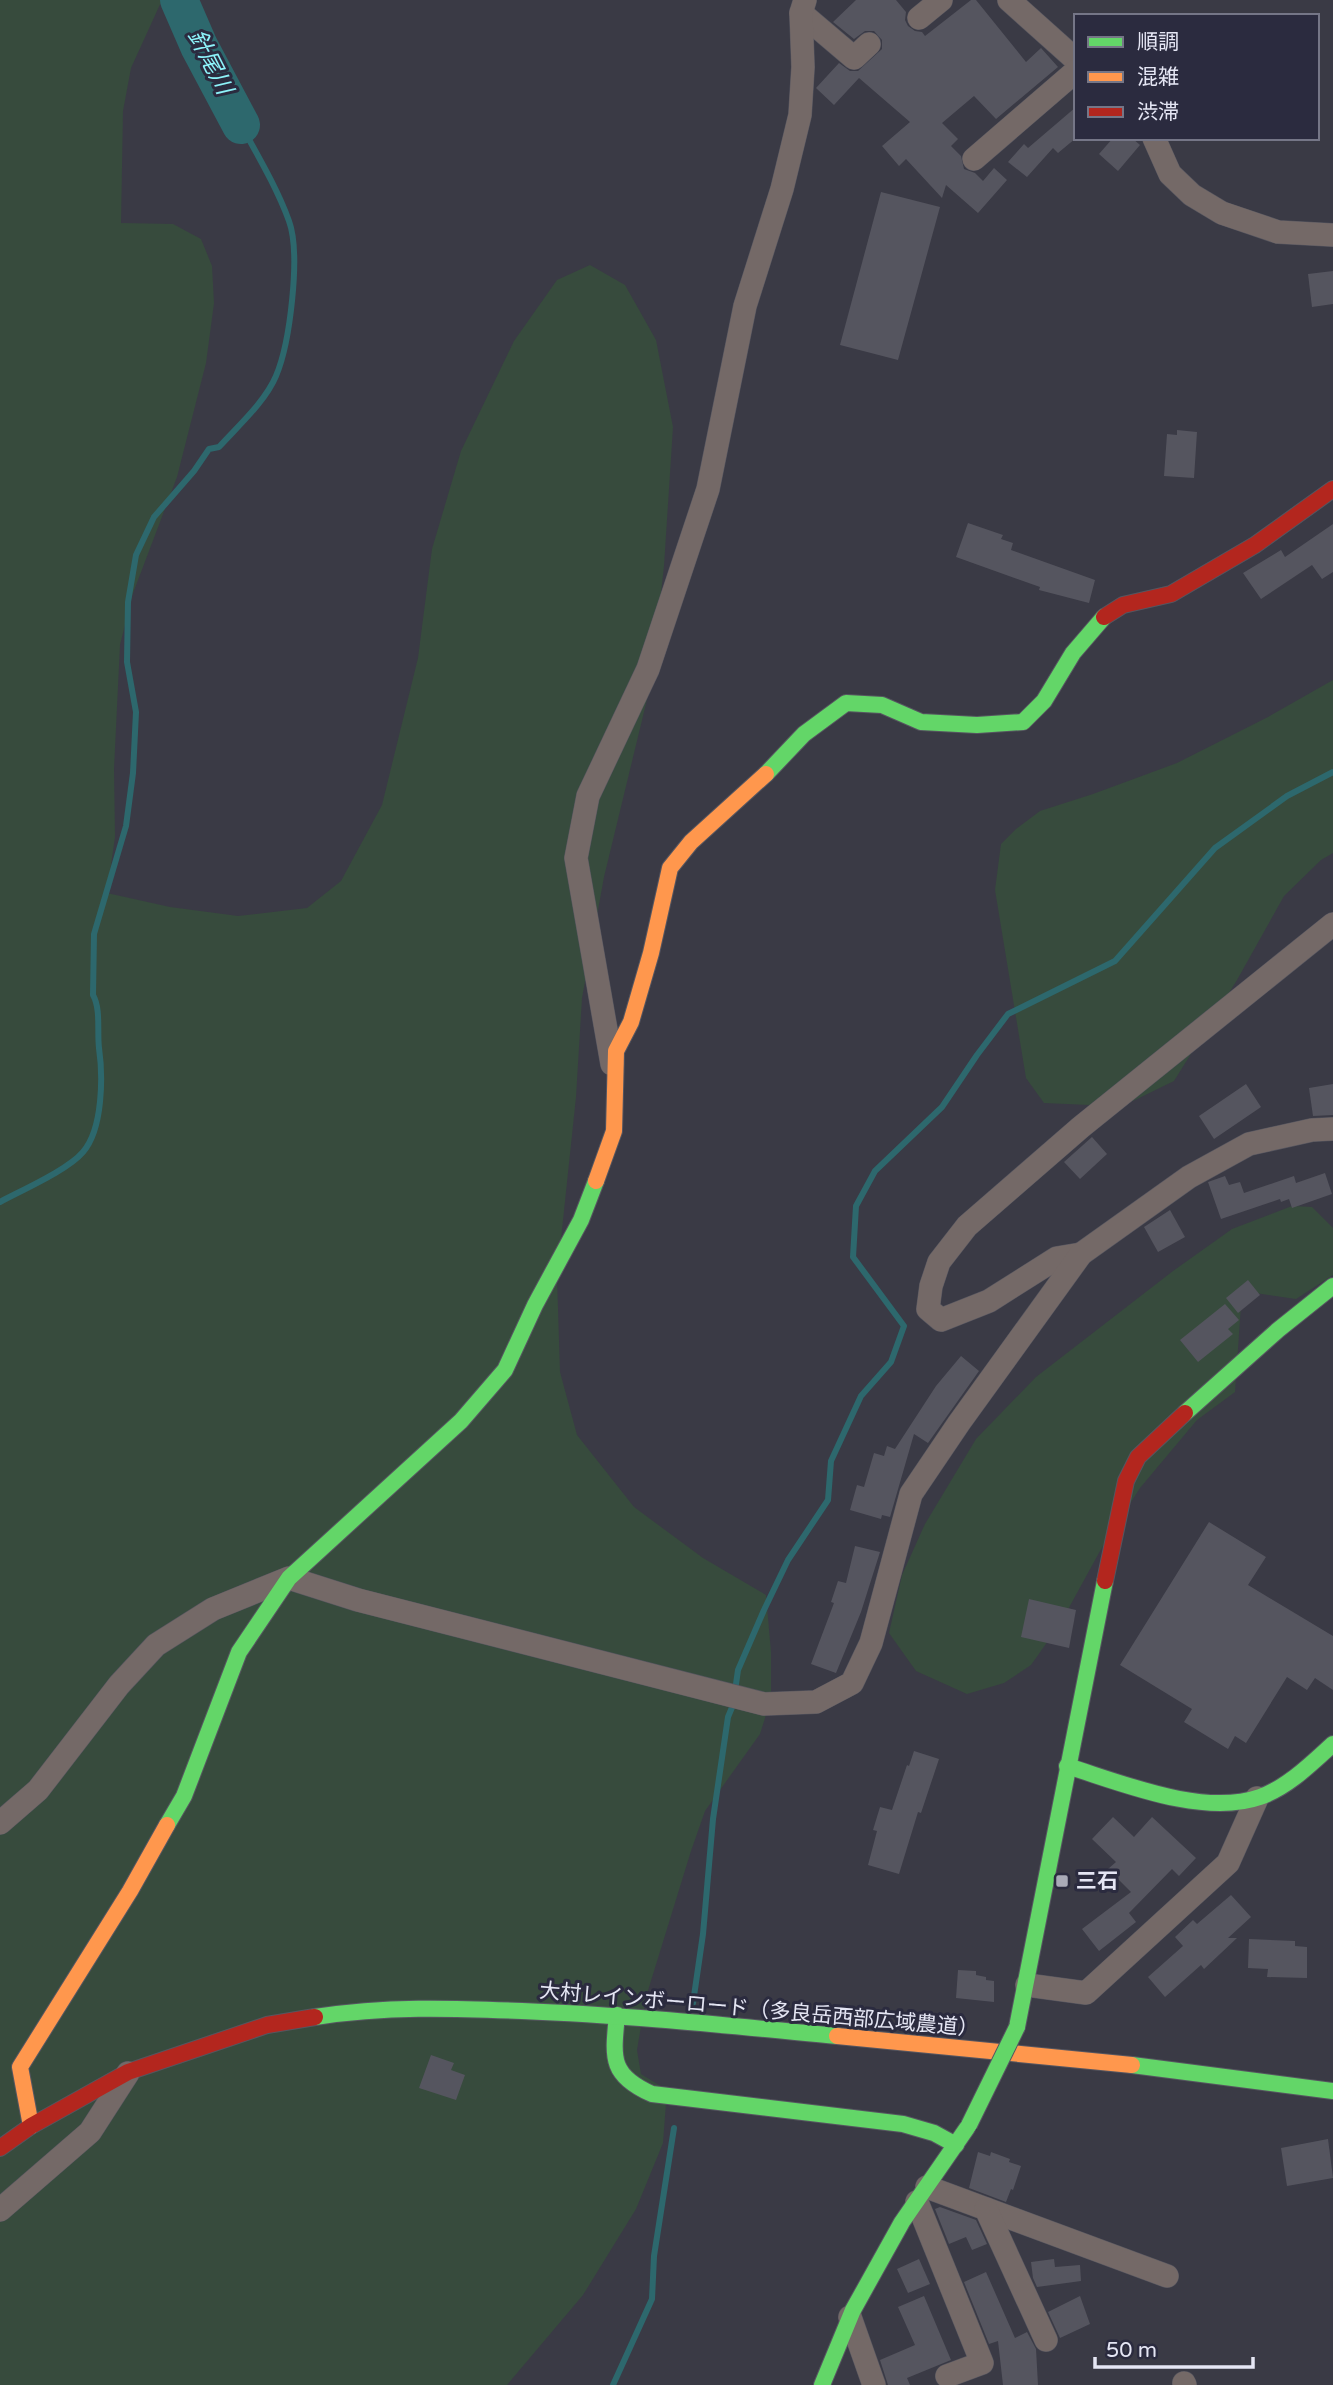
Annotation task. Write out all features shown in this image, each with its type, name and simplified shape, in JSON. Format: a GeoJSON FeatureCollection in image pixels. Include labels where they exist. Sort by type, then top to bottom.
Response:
{"type":"FeatureCollection","features":[{"type":"Feature","properties":{"kind":"street"},"geometry":{"type":"LineString","coordinates":[[919,18],[941,0]]}},
{"type":"Feature","properties":{"kind":"street"},"geometry":{"type":"LineString","coordinates":[[1009,0],[1074,58]]}},
{"type":"Feature","properties":{"kind":"street"},"geometry":{"type":"LineString","coordinates":[[803,6],[854,58],[869,44]]}},
{"type":"Feature","properties":{"kind":"street"},"geometry":{"type":"LineString","coordinates":[[615,1084],[576,858],[589,796],[649,669],[708,489],[745,306],[782,189],[800,115],[803,6]]}},
{"type":"Feature","properties":{"kind":"street"},"geometry":{"type":"LineString","coordinates":[[974,159],[1074,73]]}},
{"type":"Feature","properties":{"kind":"street"},"geometry":{"type":"LineString","coordinates":[[1155,140],[1170,174],[1192,195],[1222,213],[1278,232],[1333,235]]}},
{"type":"Feature","properties":{"kind":"street"},"geometry":{"type":"LineString","coordinates":[[32,2126],[20,2067],[130,1891],[184,1796],[239,1652],[289,1578],[461,1421],[505,1370],[535,1305],[580,1220],[614,1131],[616,1051],[631,1022],[651,953],[670,868],[691,842],[762,778],[804,734],[846,703],[882,705],[921,722],[1023,722],[1044,701],[1073,653],[1103,618],[1123,605],[1171,594],[1255,545],[1333,489]]}},
{"type":"Feature","properties":{"kind":"street"},"geometry":{"type":"LineString","coordinates":[[1081,1254],[1057,1258],[989,1301],[941,1320],[928,1309],[931,1286],[939,1262],[967,1226],[1081,1127],[1333,924]]}},
{"type":"Feature","properties":{"kind":"street"},"geometry":{"type":"LineString","coordinates":[[0,1823],[38,1790],[118,1685],[156,1645],[213,1609],[289,1578],[358,1600],[691,1684],[721,1694],[764,1704],[816,1702],[852,1682],[871,1643],[911,1494],[1081,1254],[1189,1177],[1249,1144],[1312,1130],[1333,1129]]}},
{"type":"Feature","properties":{"kind":"street"},"geometry":{"type":"LineString","coordinates":[[822,2385],[850,2318],[902,2222],[969,2125],[1017,2027],[1126,1481],[1138,1457],[1170,1425],[1278,1330],[1333,1286]]}},
{"type":"Feature","properties":{"kind":"street"},"geometry":{"type":"LineString","coordinates":[[1068,1766],[1142,1789],[1201,1801],[1230,1803],[1257,1798],[1280,1787],[1333,1744]]}},
{"type":"Feature","properties":{"kind":"street"},"geometry":{"type":"LineString","coordinates":[[1027,1985],[1086,1993],[1228,1863],[1257,1798]]}},
{"type":"Feature","properties":{"kind":"street","name":"大村レインボーロード（多良岳西部広域農道）"},"geometry":{"type":"LineString","coordinates":[[0,2148],[32,2126],[128,2072],[267,2025],[359,2010],[420,2007],[617,2015],[1107,2062],[1333,2091]]}},
{"type":"Feature","properties":{"kind":"street"},"geometry":{"type":"LineString","coordinates":[[617,2015],[613,2056],[619,2071],[634,2088],[652,2094],[903,2124],[933,2133],[956,2145]]}},
{"type":"Feature","properties":{"kind":"street"},"geometry":{"type":"LineString","coordinates":[[0,2210],[90,2132],[128,2072]]}},
{"type":"Feature","properties":{"kind":"street"},"geometry":{"type":"LineString","coordinates":[[922,2194],[986,2209],[1167,2276]]}},
{"type":"Feature","properties":{"kind":"street"},"geometry":{"type":"LineString","coordinates":[[922,2194],[982,2363],[947,2376]]}},
{"type":"Feature","properties":{"kind":"street"},"geometry":{"type":"LineString","coordinates":[[986,2209],[1046,2340]]}},
{"type":"Feature","properties":{"kind":"street"},"geometry":{"type":"LineString","coordinates":[[850,2318],[874,2385]]}},
{"type":"Feature","properties":{"kind":"green space"},"geometry":{"type":"Polygon","coordinates":[[[0,0],[162,0],[131,68],[123,111],[121,223],[173,224],[201,239],[212,266],[214,303],[206,363],[177,477],[132,596],[120,645],[114,769],[115,837],[107,893],[170,907],[238,916],[307,908],[341,881],[382,805],[418,658],[432,549],[461,451],[514,341],[557,280],[590,265],[625,285],[656,340],[673,427],[664,566],[651,683],[604,877],[582,998],[576,1097],[557,1277],[560,1372],[577,1435],[634,1507],[703,1558],[766,1595],[771,1652],[771,1699],[760,1734],[705,1811],[646,1997],[637,2050],[641,2074],[667,2090],[663,2143],[636,2209],[583,2295],[507,2385],[0,2385],[0,0]]]}},
{"type":"Feature","properties":{"kind":"green space"},"geometry":{"type":"Polygon","coordinates":[[[1333,680],[1333,853],[1321,860],[1284,896],[1237,980],[1174,1081],[1133,1101],[1090,1105],[1044,1103],[1026,1078],[995,890],[1001,844],[1040,811],[1177,763],[1268,717],[1333,680]]]}},
{"type":"Feature","properties":{"kind":"green space"},"geometry":{"type":"Polygon","coordinates":[[[1292,1206],[1312,1207],[1333,1228],[1333,1275],[1296,1299],[1242,1291],[1235,1392],[1197,1420],[1140,1488],[1100,1551],[1060,1624],[1031,1665],[1004,1683],[967,1694],[916,1671],[889,1633],[902,1575],[925,1524],[976,1439],[1036,1377],[1173,1271],[1232,1229],[1292,1206]]]}},
{"type":"Feature","properties":{"kind":"building"},"geometry":{"type":"Polygon","coordinates":[[[856,0],[896,0],[906,12],[905,20],[908,26],[925,36],[971,0],[976,0],[1026,62],[1041,48],[1058,67],[996,119],[974,96],[942,123],[958,139],[951,146],[961,156],[964,169],[975,173],[983,181],[994,168],[1007,180],[978,213],[946,185],[942,198],[906,159],[899,166],[882,146],[910,122],[859,78],[834,105],[816,88],[839,63],[850,71],[858,71],[882,49],[882,40],[874,31],[865,31],[854,39],[833,22],[856,0]]]}},
{"type":"Feature","properties":{"kind":"building"},"geometry":{"type":"Polygon","coordinates":[[[1074,109],[1074,140],[1058,153],[1053,148],[1027,177],[1008,162],[1024,144],[1028,148],[1074,109]]]}},
{"type":"Feature","properties":{"kind":"building"},"geometry":{"type":"Polygon","coordinates":[[[1111,140],[1134,140],[1140,145],[1118,171],[1099,154],[1111,140]]]}},
{"type":"Feature","properties":{"kind":"building"},"geometry":{"type":"Polygon","coordinates":[[[881,192],[940,207],[898,360],[840,345],[881,192]]]}},
{"type":"Feature","properties":{"kind":"building"},"geometry":{"type":"Polygon","coordinates":[[[1333,271],[1333,304],[1312,307],[1308,274],[1333,271]]]}},
{"type":"Feature","properties":{"kind":"building"},"geometry":{"type":"Polygon","coordinates":[[[1177,430],[1197,432],[1194,478],[1164,476],[1167,434],[1177,435],[1177,430]]]}},
{"type":"Feature","properties":{"kind":"building"},"geometry":{"type":"Polygon","coordinates":[[[968,523],[1003,535],[1001,539],[1013,543],[1011,550],[1095,580],[1089,603],[1039,590],[1040,587],[956,557],[968,523]]]}},
{"type":"Feature","properties":{"kind":"building"},"geometry":{"type":"Polygon","coordinates":[[[1333,524],[1333,572],[1322,579],[1312,565],[1261,599],[1243,573],[1281,550],[1285,557],[1333,524]]]}},
{"type":"Feature","properties":{"kind":"building"},"geometry":{"type":"Polygon","coordinates":[[[1246,1084],[1261,1107],[1214,1139],[1199,1116],[1246,1084]]]}},
{"type":"Feature","properties":{"kind":"building"},"geometry":{"type":"Polygon","coordinates":[[[1333,1084],[1333,1115],[1313,1116],[1309,1088],[1333,1084]]]}},
{"type":"Feature","properties":{"kind":"building"},"geometry":{"type":"Polygon","coordinates":[[[1092,1137],[1107,1154],[1080,1179],[1064,1162],[1092,1137]]]}},
{"type":"Feature","properties":{"kind":"building"},"geometry":{"type":"Polygon","coordinates":[[[1325,1173],[1332,1194],[1292,1208],[1289,1199],[1281,1202],[1280,1199],[1221,1219],[1208,1182],[1225,1176],[1229,1185],[1240,1182],[1244,1193],[1294,1176],[1296,1183],[1325,1173]]]}},
{"type":"Feature","properties":{"kind":"building"},"geometry":{"type":"Polygon","coordinates":[[[1170,1210],[1185,1237],[1158,1252],[1144,1227],[1170,1210]]]}},
{"type":"Feature","properties":{"kind":"building"},"geometry":{"type":"Polygon","coordinates":[[[1248,1280],[1260,1295],[1238,1313],[1226,1298],[1248,1280]]]}},
{"type":"Feature","properties":{"kind":"building"},"geometry":{"type":"Polygon","coordinates":[[[1225,1304],[1239,1320],[1228,1329],[1233,1334],[1198,1362],[1180,1340],[1225,1304]]]}},
{"type":"Feature","properties":{"kind":"building"},"geometry":{"type":"Polygon","coordinates":[[[961,1356],[979,1371],[928,1443],[914,1434],[890,1517],[882,1515],[881,1519],[850,1510],[857,1485],[864,1487],[874,1453],[884,1456],[887,1446],[895,1449],[936,1386],[961,1356]]]}},
{"type":"Feature","properties":{"kind":"building"},"geometry":{"type":"Polygon","coordinates":[[[1209,1522],[1266,1557],[1248,1585],[1333,1636],[1333,1690],[1315,1678],[1307,1690],[1287,1677],[1246,1743],[1235,1736],[1228,1749],[1184,1722],[1192,1709],[1120,1665],[1209,1522]]]}},
{"type":"Feature","properties":{"kind":"building"},"geometry":{"type":"Polygon","coordinates":[[[855,1546],[880,1552],[861,1612],[836,1673],[811,1664],[834,1603],[831,1602],[838,1581],[846,1583],[855,1546]]]}},
{"type":"Feature","properties":{"kind":"building"},"geometry":{"type":"Polygon","coordinates":[[[1029,1599],[1076,1610],[1069,1648],[1021,1637],[1029,1599]]]}},
{"type":"Feature","properties":{"kind":"building"},"geometry":{"type":"Polygon","coordinates":[[[914,1751],[939,1759],[921,1813],[918,1812],[899,1874],[868,1865],[877,1831],[873,1830],[880,1807],[892,1810],[914,1751]]]}},
{"type":"Feature","properties":{"kind":"building"},"geometry":{"type":"Polygon","coordinates":[[[1113,1817],[1134,1837],[1152,1817],[1196,1858],[1179,1876],[1172,1869],[1129,1913],[1136,1922],[1099,1951],[1082,1929],[1131,1892],[1108,1869],[1116,1862],[1092,1839],[1113,1817]]]}},
{"type":"Feature","properties":{"kind":"building"},"geometry":{"type":"Polygon","coordinates":[[[1231,1895],[1251,1917],[1228,1938],[1237,1938],[1204,1969],[1201,1965],[1165,1997],[1148,1977],[1183,1946],[1175,1937],[1193,1920],[1197,1924],[1231,1895]]]}},
{"type":"Feature","properties":{"kind":"building"},"geometry":{"type":"Polygon","coordinates":[[[1249,1939],[1295,1941],[1295,1946],[1307,1947],[1307,1978],[1267,1977],[1268,1969],[1248,1968],[1249,1939]]]}},
{"type":"Feature","properties":{"kind":"building"},"geometry":{"type":"Polygon","coordinates":[[[958,1970],[976,1971],[976,1975],[994,1981],[994,2002],[956,1998],[958,1970]]]}},
{"type":"Feature","properties":{"kind":"building"},"geometry":{"type":"Polygon","coordinates":[[[431,2055],[454,2063],[451,2070],[465,2075],[456,2100],[419,2088],[431,2055]]]}},
{"type":"Feature","properties":{"kind":"building"},"geometry":{"type":"Polygon","coordinates":[[[1328,2139],[1333,2178],[1287,2186],[1281,2148],[1328,2139]]]}},
{"type":"Feature","properties":{"kind":"building"},"geometry":{"type":"Polygon","coordinates":[[[978,2152],[990,2156],[991,2152],[1021,2166],[1006,2202],[969,2188],[978,2152]]]}},
{"type":"Feature","properties":{"kind":"building"},"geometry":{"type":"Polygon","coordinates":[[[940,2207],[976,2220],[987,2244],[972,2250],[966,2237],[949,2244],[935,2209],[940,2207]]]}},
{"type":"Feature","properties":{"kind":"building"},"geometry":{"type":"Polygon","coordinates":[[[919,2259],[930,2284],[908,2293],[897,2269],[919,2259]]]}},
{"type":"Feature","properties":{"kind":"building"},"geometry":{"type":"Polygon","coordinates":[[[1054,2259],[1055,2267],[1080,2265],[1081,2281],[1037,2287],[1031,2262],[1054,2259]]]}},
{"type":"Feature","properties":{"kind":"building"},"geometry":{"type":"Polygon","coordinates":[[[986,2272],[1015,2338],[1027,2332],[1036,2349],[1038,2385],[1003,2385],[998,2341],[989,2344],[964,2282],[986,2272]]]}},
{"type":"Feature","properties":{"kind":"building"},"geometry":{"type":"Polygon","coordinates":[[[924,2296],[951,2360],[907,2378],[910,2385],[888,2385],[880,2360],[915,2345],[898,2307],[924,2296]]]}},
{"type":"Feature","properties":{"kind":"building"},"geometry":{"type":"Polygon","coordinates":[[[1080,2296],[1090,2324],[1060,2338],[1048,2312],[1080,2296]]]}},
{"type":"Feature","properties":{"kind":"waterway","name":"針尾川"},"geometry":{"type":"LineString","coordinates":[[179,0],[199,46],[241,125]]}},
{"type":"Feature","properties":{"kind":"waterway"},"geometry":{"type":"LineString","coordinates":[[0,1202],[56,1173],[76,1159],[90,1142],[98,1116],[101,1073],[98,1014],[93,995],[94,934],[126,826],[133,773],[136,712],[127,662],[128,602],[136,555],[154,517],[194,471],[209,449],[219,447],[265,395],[276,376],[286,342],[294,276],[289,221],[279,196],[241,125]]}},
{"type":"Feature","properties":{"kind":"waterway"},"geometry":{"type":"LineString","coordinates":[[693,2003],[703,1934],[713,1819],[738,1670],[788,1560],[828,1500],[831,1461],[861,1396],[891,1362],[904,1326],[853,1257],[856,1206],[875,1171],[942,1107],[1008,1014],[1115,961],[1215,848],[1287,796],[1333,772]]}},
{"type":"Feature","properties":{"kind":"waterway"},"geometry":{"type":"LineString","coordinates":[[613,2385],[652,2299],[654,2256],[674,2128]]}},
{"type":"Feature","properties":{"kind":"traffic: fast"},"geometry":{"type":"LineString","coordinates":[[766,774],[804,734],[846,703],[882,705],[921,722],[977,725],[1023,722],[1044,701],[1073,653],[1104,617]]}},
{"type":"Feature","properties":{"kind":"traffic: fast"},"geometry":{"type":"LineString","coordinates":[[167,1825],[184,1796],[239,1652],[289,1578],[461,1421],[505,1370],[535,1305],[581,1220],[596,1181]]}},
{"type":"Feature","properties":{"kind":"traffic: fast"},"geometry":{"type":"LineString","coordinates":[[1185,1413],[1278,1330],[1333,1286]]}},
{"type":"Feature","properties":{"kind":"traffic: fast"},"geometry":{"type":"LineString","coordinates":[[1017,2027],[1105,1581]]}},
{"type":"Feature","properties":{"kind":"traffic: fast"},"geometry":{"type":"LineString","coordinates":[[1067,1766],[1163,1795],[1214,1803],[1238,1802],[1260,1797],[1280,1787],[1333,1744]]}},
{"type":"Feature","properties":{"kind":"traffic: fast"},"geometry":{"type":"LineString","coordinates":[[315,2017],[393,2009],[495,2010],[641,2018],[837,2036]]}},
{"type":"Feature","properties":{"kind":"traffic: fast"},"geometry":{"type":"LineString","coordinates":[[617,2015],[617,2063],[628,2080],[652,2094],[903,2124],[934,2133],[956,2145]]}},
{"type":"Feature","properties":{"kind":"traffic: fast"},"geometry":{"type":"LineString","coordinates":[[969,2125],[1017,2027]]}},
{"type":"Feature","properties":{"kind":"traffic: fast"},"geometry":{"type":"LineString","coordinates":[[1132,2065],[1333,2091]]}},
{"type":"Feature","properties":{"kind":"traffic: fast"},"geometry":{"type":"LineString","coordinates":[[822,2385],[853,2310],[902,2222],[967,2128]]}},
{"type":"Feature","properties":{"kind":"traffic: slow"},"geometry":{"type":"LineString","coordinates":[[596,1181],[614,1131],[616,1051],[631,1022],[651,953],[670,868],[691,842],[766,774]]}},
{"type":"Feature","properties":{"kind":"traffic: slow"},"geometry":{"type":"LineString","coordinates":[[31,2126],[20,2067],[130,1891],[167,1825]]}},
{"type":"Feature","properties":{"kind":"traffic: slow"},"geometry":{"type":"LineString","coordinates":[[837,2036],[1132,2065]]}},
{"type":"Feature","properties":{"kind":"traffic: jam"},"geometry":{"type":"LineString","coordinates":[[1104,617],[1123,605],[1171,594],[1255,545],[1333,489]]}},
{"type":"Feature","properties":{"kind":"traffic: jam"},"geometry":{"type":"LineString","coordinates":[[1105,1581],[1126,1481],[1138,1457],[1185,1413]]}},
{"type":"Feature","properties":{"kind":"traffic: jam"},"geometry":{"type":"LineString","coordinates":[[0,2148],[31,2126],[128,2072],[267,2025],[315,2017]]}},
{"type":"Feature","properties":{"kind":"place","name":"三石"},"geometry":{"type":"Point","coordinates":[1062,1881]}}]}
